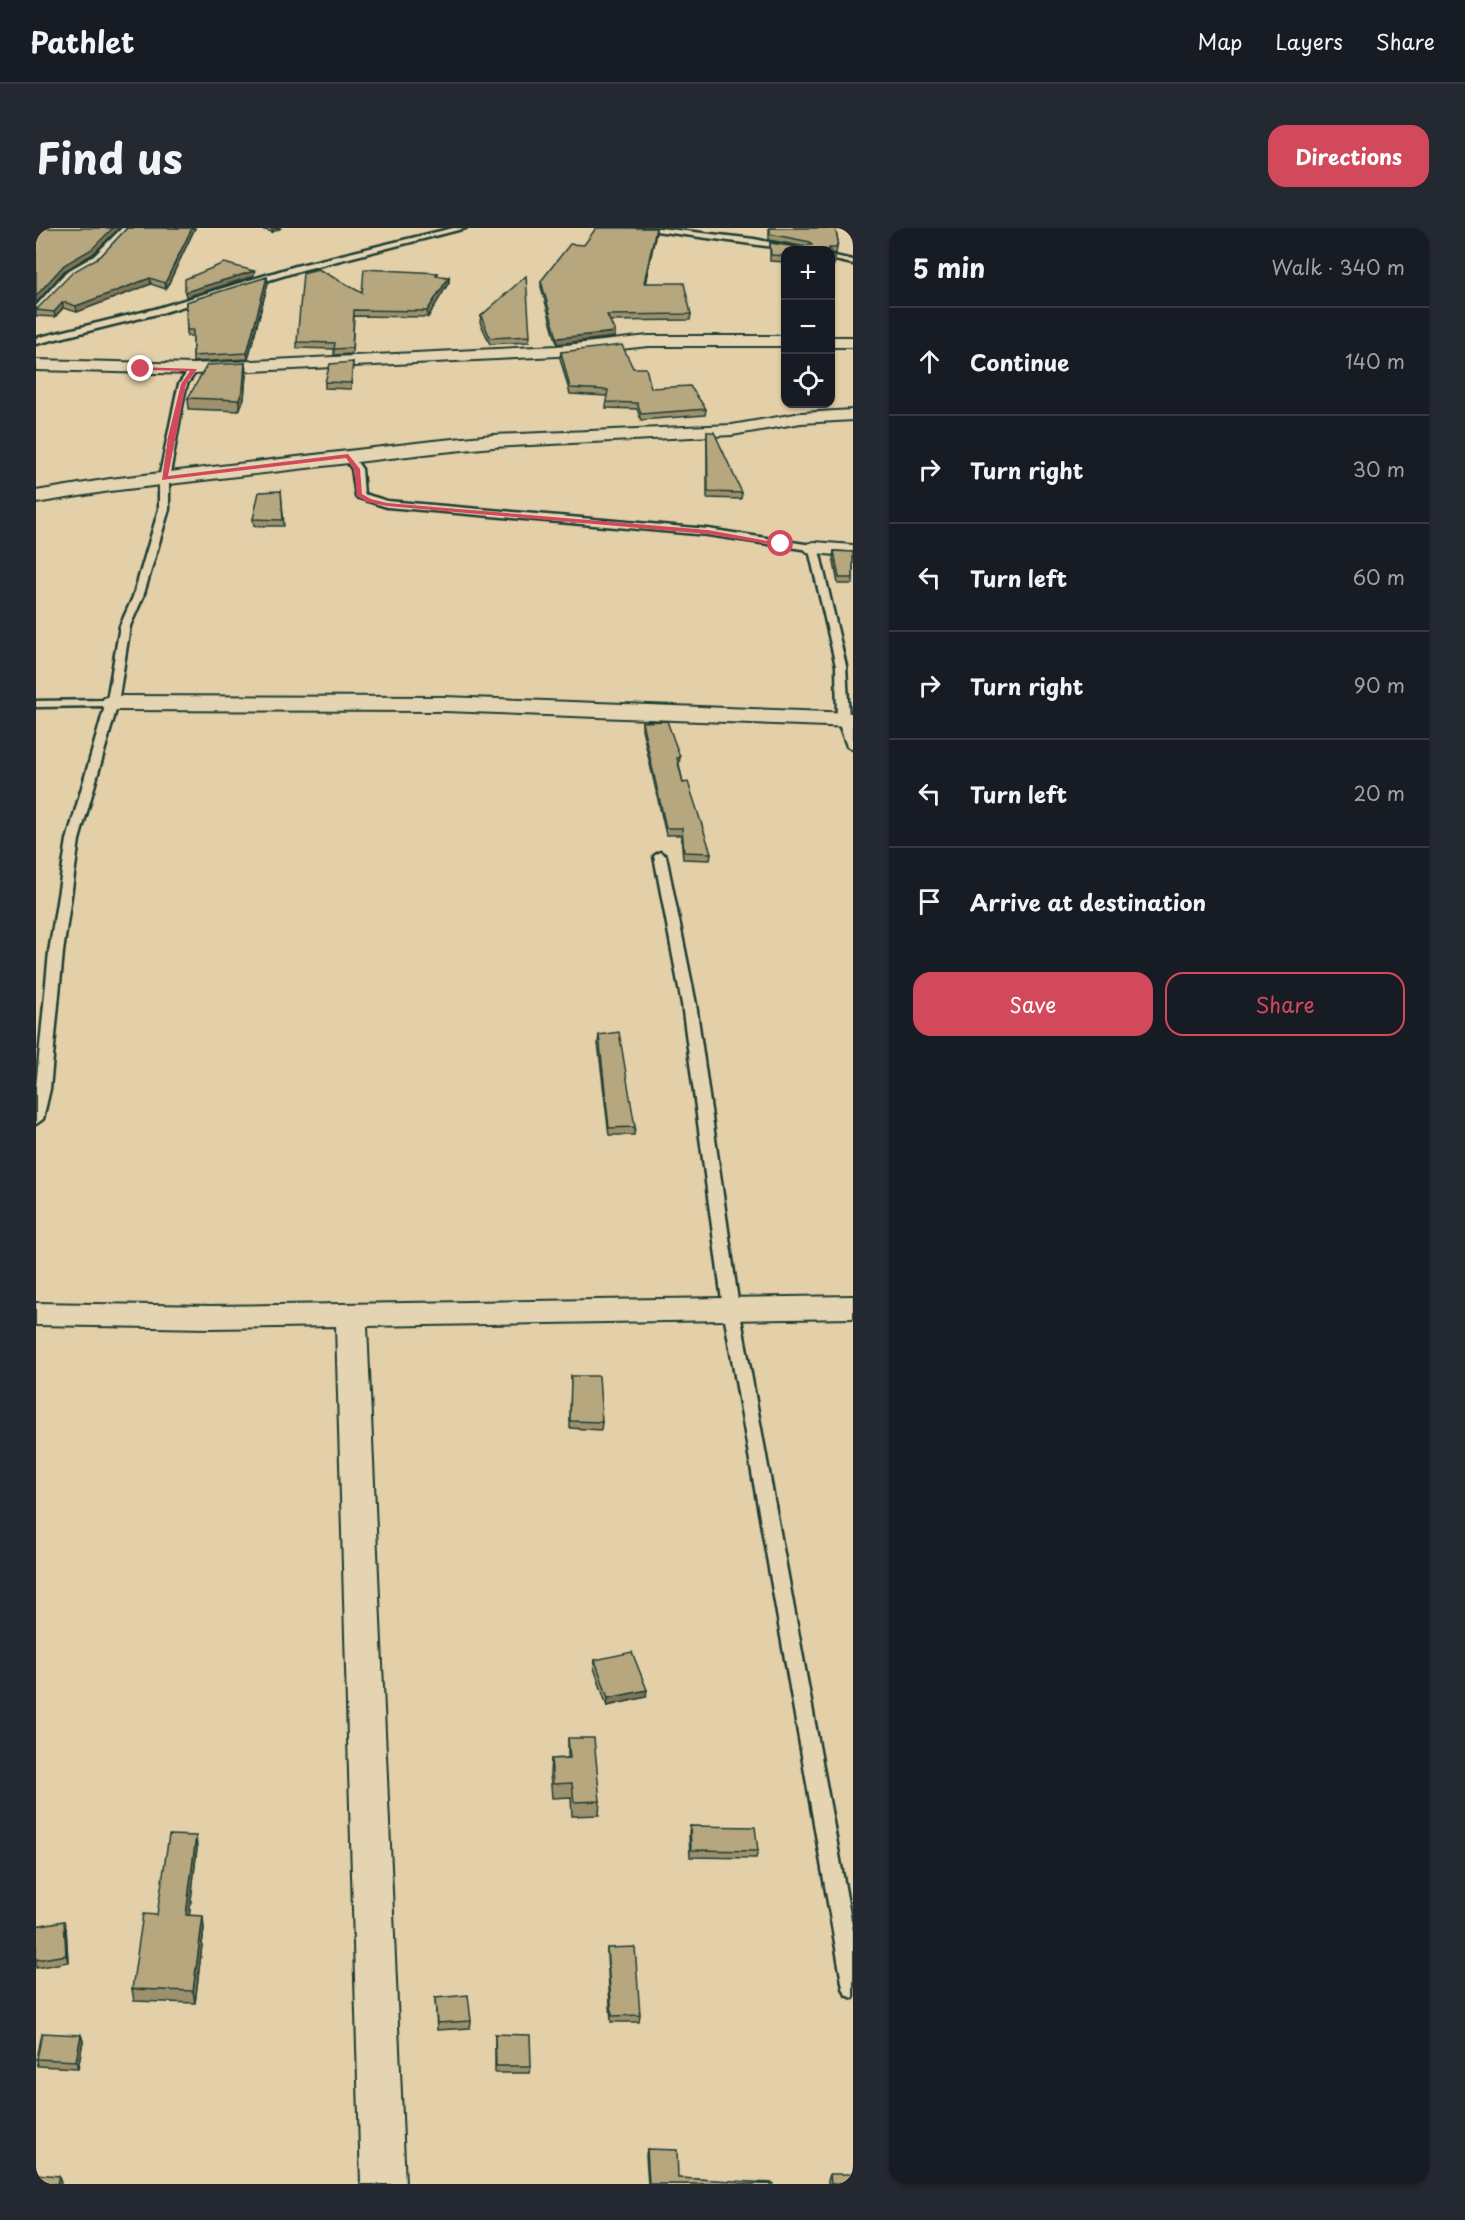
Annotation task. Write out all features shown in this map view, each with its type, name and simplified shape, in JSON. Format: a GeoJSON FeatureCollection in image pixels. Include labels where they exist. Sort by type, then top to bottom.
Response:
{"type":"FeatureCollection","features":[{"type":"Feature","properties":{"kind":"street"},"geometry":{"type":"LineString","coordinates":[[36,365],[194,369],[557,351],[648,341],[781,341]]}},
{"type":"Feature","properties":{"kind":"street"},"geometry":{"type":"LineString","coordinates":[[835,342],[853,342]]}},
{"type":"Feature","properties":{"kind":"street"},"geometry":{"type":"LineString","coordinates":[[36,497],[348,456],[493,441],[732,430],[801,418],[853,415]]}},
{"type":"Feature","properties":{"kind":"street"},"geometry":{"type":"LineString","coordinates":[[814,548],[853,551]]}},
{"type":"Feature","properties":{"kind":"street"},"geometry":{"type":"LineString","coordinates":[[112,703],[445,704],[848,719]]}},
{"type":"Feature","properties":{"kind":"street"},"geometry":{"type":"LineString","coordinates":[[36,1314],[211,1317],[853,1307]]}},
{"type":"Feature","properties":{"kind":"street"},"geometry":{"type":"LineString","coordinates":[[351,1314],[383,2184]]}},
{"type":"Feature","properties":{"kind":"lane"},"geometry":{"type":"LineString","coordinates":[[36,311],[69,274],[97,258],[126,228]]}},
{"type":"Feature","properties":{"kind":"lane"},"geometry":{"type":"LineString","coordinates":[[36,341],[158,311],[299,268],[462,228]]}},
{"type":"Feature","properties":{"kind":"lane"},"geometry":{"type":"LineString","coordinates":[[638,228],[782,246]]}},
{"type":"Feature","properties":{"kind":"lane"},"geometry":{"type":"LineString","coordinates":[[835,258],[853,262]]}},
{"type":"Feature","properties":{"kind":"lane"},"geometry":{"type":"LineString","coordinates":[[36,1119],[43,1089],[56,952],[73,840],[112,703],[125,626],[138,597],[164,509],[164,479],[182,390],[194,369]]}},
{"type":"Feature","properties":{"kind":"lane"},"geometry":{"type":"LineString","coordinates":[[348,456],[357,469],[359,495],[387,504],[708,532],[814,548],[841,666],[853,746]]}},
{"type":"Feature","properties":{"kind":"lane"},"geometry":{"type":"LineString","coordinates":[[36,704],[112,703]]}},
{"type":"Feature","properties":{"kind":"lane"},"geometry":{"type":"LineString","coordinates":[[660,856],[689,1004],[731,1308],[853,1988]]}},
{"type":"Feature","properties":{"kind":"building"},"geometry":{"type":"Polygon","coordinates":[[[36,228],[113,228],[92,249],[64,265],[36,296],[36,228]]]}},
{"type":"Feature","properties":{"kind":"building"},"geometry":{"type":"Polygon","coordinates":[[[127,228],[192,228],[165,283],[150,278],[76,306],[63,302],[54,312],[36,310],[73,272],[101,256],[127,228]]]}},
{"type":"Feature","properties":{"kind":"building"},"geometry":{"type":"Polygon","coordinates":[[[596,228],[656,228],[644,283],[684,283],[691,314],[607,315],[615,332],[557,338],[541,281],[570,244],[584,245],[596,228]]]}},
{"type":"Feature","properties":{"kind":"building"},"geometry":{"type":"Polygon","coordinates":[[[770,228],[835,228],[838,241],[836,248],[835,246],[804,246],[812,245],[810,242],[770,234],[770,228]]]}},
{"type":"Feature","properties":{"kind":"building"},"geometry":{"type":"Polygon","coordinates":[[[770,243],[790,246],[781,246],[781,256],[771,255],[770,243]]]}},
{"type":"Feature","properties":{"kind":"building"},"geometry":{"type":"Polygon","coordinates":[[[224,263],[254,271],[185,292],[185,279],[224,263]]]}},
{"type":"Feature","properties":{"kind":"building"},"geometry":{"type":"Polygon","coordinates":[[[318,269],[362,293],[364,269],[438,273],[436,276],[449,277],[427,311],[354,310],[352,348],[334,349],[335,343],[297,342],[303,273],[318,269]]]}},
{"type":"Feature","properties":{"kind":"building"},"geometry":{"type":"Polygon","coordinates":[[[526,276],[530,336],[490,338],[481,316],[526,276]]]}},
{"type":"Feature","properties":{"kind":"building"},"geometry":{"type":"Polygon","coordinates":[[[267,277],[247,353],[193,356],[193,330],[187,330],[186,302],[267,277]]]}},
{"type":"Feature","properties":{"kind":"building"},"geometry":{"type":"Polygon","coordinates":[[[622,345],[633,368],[646,368],[651,388],[690,386],[706,409],[641,414],[637,403],[606,402],[608,390],[570,388],[561,352],[622,345]]]}},
{"type":"Feature","properties":{"kind":"building"},"geometry":{"type":"Polygon","coordinates":[[[353,362],[351,383],[325,382],[330,364],[353,362]]]}},
{"type":"Feature","properties":{"kind":"building"},"geometry":{"type":"Polygon","coordinates":[[[245,363],[243,388],[239,400],[188,398],[207,365],[245,363]]]}},
{"type":"Feature","properties":{"kind":"building"},"geometry":{"type":"Polygon","coordinates":[[[707,432],[714,432],[742,493],[708,492],[707,432]]]}},
{"type":"Feature","properties":{"kind":"building"},"geometry":{"type":"Polygon","coordinates":[[[281,491],[283,520],[253,519],[259,492],[281,491]]]}},
{"type":"Feature","properties":{"kind":"building"},"geometry":{"type":"Polygon","coordinates":[[[834,551],[853,552],[853,578],[839,578],[834,551]]]}},
{"type":"Feature","properties":{"kind":"building"},"geometry":{"type":"Polygon","coordinates":[[[667,721],[680,757],[677,758],[683,783],[688,782],[711,853],[684,852],[682,828],[666,828],[642,722],[667,721]]]}},
{"type":"Feature","properties":{"kind":"building"},"geometry":{"type":"Polygon","coordinates":[[[619,1032],[635,1127],[609,1128],[599,1035],[619,1032]]]}},
{"type":"Feature","properties":{"kind":"building"},"geometry":{"type":"Polygon","coordinates":[[[571,1376],[599,1376],[602,1422],[570,1421],[571,1376]]]}},
{"type":"Feature","properties":{"kind":"building"},"geometry":{"type":"Polygon","coordinates":[[[632,1652],[647,1690],[608,1698],[595,1660],[632,1652]]]}},
{"type":"Feature","properties":{"kind":"building"},"geometry":{"type":"Polygon","coordinates":[[[568,1738],[594,1738],[600,1801],[574,1802],[572,1783],[553,1784],[551,1759],[570,1758],[568,1738]]]}},
{"type":"Feature","properties":{"kind":"building"},"geometry":{"type":"Polygon","coordinates":[[[690,1826],[755,1827],[758,1851],[691,1850],[690,1826]]]}},
{"type":"Feature","properties":{"kind":"building"},"geometry":{"type":"Polygon","coordinates":[[[169,1835],[196,1836],[186,1915],[203,1916],[193,1991],[132,1989],[143,1914],[157,1915],[169,1835]]]}},
{"type":"Feature","properties":{"kind":"building"},"geometry":{"type":"Polygon","coordinates":[[[64,1921],[66,1955],[36,1960],[36,1926],[64,1921]]]}},
{"type":"Feature","properties":{"kind":"building"},"geometry":{"type":"Polygon","coordinates":[[[635,1947],[640,2015],[612,2016],[607,1948],[635,1947]]]}},
{"type":"Feature","properties":{"kind":"building"},"geometry":{"type":"Polygon","coordinates":[[[468,1995],[471,2021],[437,2023],[435,1998],[468,1995]]]}},
{"type":"Feature","properties":{"kind":"building"},"geometry":{"type":"Polygon","coordinates":[[[42,2033],[81,2035],[76,2061],[37,2059],[42,2033]]]}},
{"type":"Feature","properties":{"kind":"building"},"geometry":{"type":"Polygon","coordinates":[[[495,2034],[530,2035],[531,2066],[496,2066],[495,2034]]]}},
{"type":"Feature","properties":{"kind":"building"},"geometry":{"type":"Polygon","coordinates":[[[647,2149],[677,2150],[678,2178],[773,2184],[649,2184],[647,2149]]]}},
{"type":"Feature","properties":{"kind":"building"},"geometry":{"type":"Polygon","coordinates":[[[36,2174],[59,2176],[57,2184],[36,2184],[36,2174]]]}},
{"type":"Feature","properties":{"kind":"building"},"geometry":{"type":"Polygon","coordinates":[[[830,2174],[853,2174],[853,2184],[831,2184],[830,2174]]]}},
{"type":"Feature","properties":{"kind":"route"},"geometry":{"type":"LineString","coordinates":[[141,369],[194,369],[183,384],[164,479],[348,456],[357,469],[359,495],[387,504],[708,532],[781,544]]}}]}
